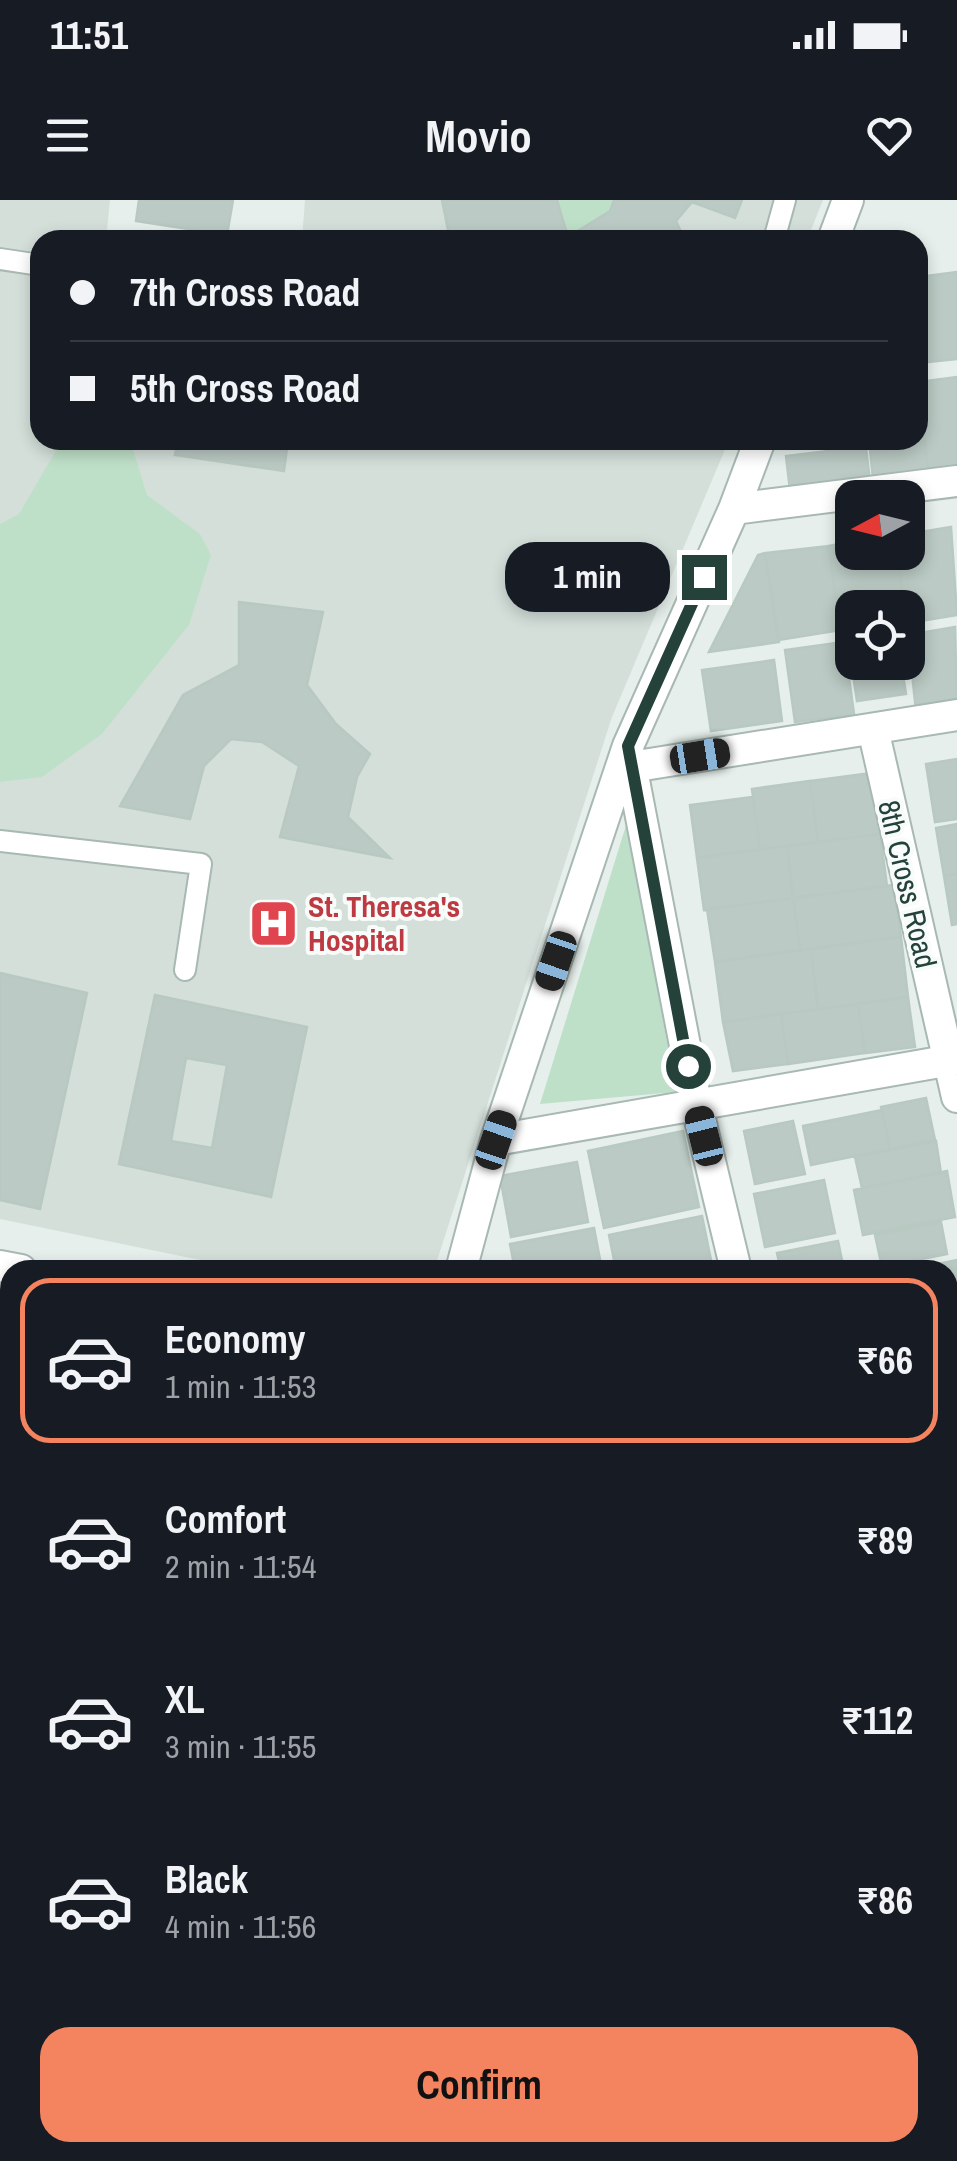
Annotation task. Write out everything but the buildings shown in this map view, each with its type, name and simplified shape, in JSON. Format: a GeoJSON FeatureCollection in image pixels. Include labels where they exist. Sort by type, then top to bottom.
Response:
{"type":"FeatureCollection","features":[{"type":"Feature","properties":{"kind":"street"},"geometry":{"type":"LineString","coordinates":[[837,230],[848,200]]}},
{"type":"Feature","properties":{"kind":"street"},"geometry":{"type":"LineString","coordinates":[[463,1260],[496,1140],[630,757],[756,450]]}},
{"type":"Feature","properties":{"kind":"street"},"geometry":{"type":"LineString","coordinates":[[734,510],[957,481]]}},
{"type":"Feature","properties":{"kind":"street"},"geometry":{"type":"LineString","coordinates":[[630,757],[957,716]]}},
{"type":"Feature","properties":{"kind":"street","name":"8th Cross Road"},"geometry":{"type":"LineString","coordinates":[[873,729],[953,1060],[957,1097]]}},
{"type":"Feature","properties":{"kind":"street"},"geometry":{"type":"LineString","coordinates":[[630,757],[696,1103],[734,1260]]}},
{"type":"Feature","properties":{"kind":"street"},"geometry":{"type":"LineString","coordinates":[[496,1140],[953,1060]]}},
{"type":"Feature","properties":{"kind":"street"},"geometry":{"type":"LineString","coordinates":[[467,1236],[473,1260]]}},
{"type":"Feature","properties":{"kind":"lane"},"geometry":{"type":"LineString","coordinates":[[777,230],[785,200]]}},
{"type":"Feature","properties":{"kind":"lane"},"geometry":{"type":"LineString","coordinates":[[0,259],[30,264]]}},
{"type":"Feature","properties":{"kind":"lane"},"geometry":{"type":"LineString","coordinates":[[0,842],[201,864],[185,970]]}},
{"type":"Feature","properties":{"kind":"shaded area","name":"St. Theresa's Hospital"},"geometry":{"type":"Polygon","coordinates":[[[0,200],[110,200],[107,230],[30,230],[30,450],[725,450],[612,717],[437,1260],[200,1260],[0,1219],[0,200]]]}},
{"type":"Feature","properties":{"kind":"shaded area"},"geometry":{"type":"Polygon","coordinates":[[[305,200],[823,200],[811,230],[303,230],[305,200]]]}},
{"type":"Feature","properties":{"kind":"green space"},"geometry":{"type":"Polygon","coordinates":[[[557,200],[614,200],[610,211],[579,230],[566,230],[557,200]]]}},
{"type":"Feature","properties":{"kind":"green space"},"geometry":{"type":"Polygon","coordinates":[[[56,450],[133,450],[147,495],[200,534],[211,555],[189,625],[102,734],[42,777],[0,782],[0,524],[19,514],[56,450]]]}},
{"type":"Feature","properties":{"kind":"green space"},"geometry":{"type":"Polygon","coordinates":[[[627,822],[676,1092],[540,1104],[627,822]]]}},
{"type":"Feature","properties":{"kind":"place","name":"St. Theresa's Hospital"},"geometry":{"type":"Point","coordinates":[273,923]}},
{"type":"Feature","properties":{"kind":"route"},"geometry":{"type":"LineString","coordinates":[[688,1066],[628,746],[704,577]]}}]}
